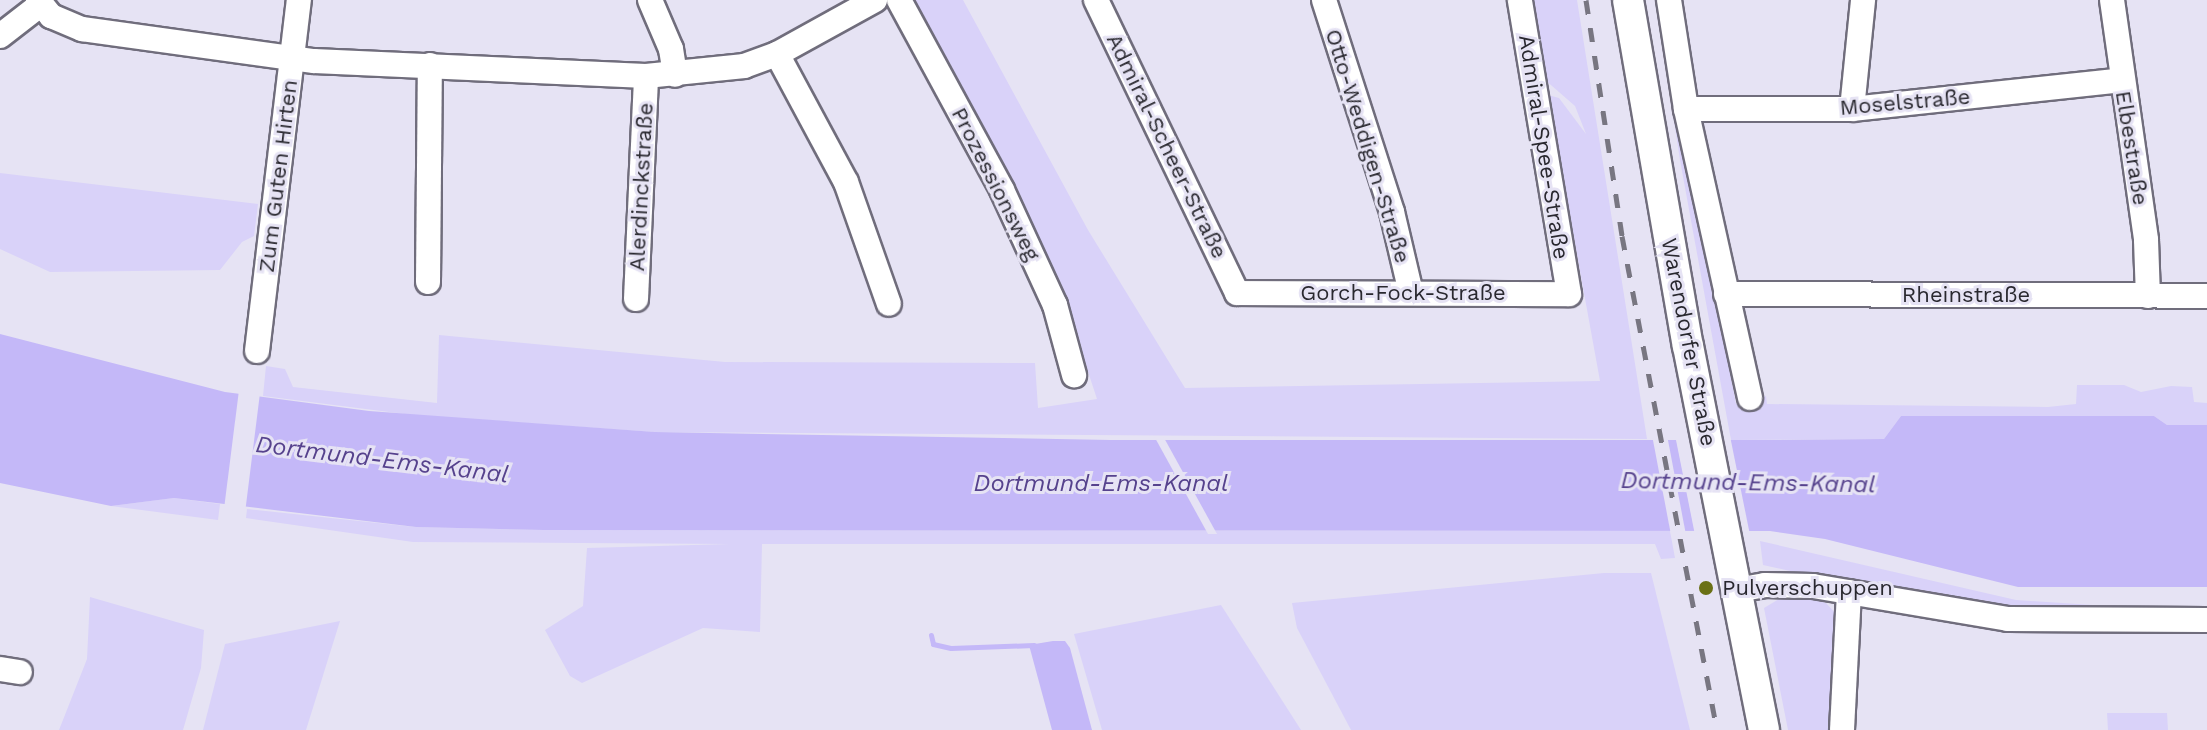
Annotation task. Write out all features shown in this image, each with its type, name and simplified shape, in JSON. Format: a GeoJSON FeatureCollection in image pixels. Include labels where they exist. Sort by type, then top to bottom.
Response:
{"type":"FeatureCollection","features":[{"type":"Feature","properties":{"kind":"main road","name":"Warendorfer Straße"},"geometry":{"type":"LineString","coordinates":[[1628,0],[1704,428],[1764,730]]}},
{"type":"Feature","properties":{"kind":"street","name":"Zum Guten Hirten"},"geometry":{"type":"LineString","coordinates":[[257,351],[299,0]]}},
{"type":"Feature","properties":{"kind":"street"},"geometry":{"type":"LineString","coordinates":[[650,0],[671,49],[675,75]]}},
{"type":"Feature","properties":{"kind":"street","name":"Alerdinckstraße"},"geometry":{"type":"LineString","coordinates":[[39,2],[64,24],[82,29],[292,57],[646,76],[713,73],[777,54],[875,0]]}},
{"type":"Feature","properties":{"kind":"street","name":"Prozessionsweg"},"geometry":{"type":"LineString","coordinates":[[899,0],[1002,190],[1055,305],[1074,375]]}},
{"type":"Feature","properties":{"kind":"street","name":"Admiral-Scheer-Straße"},"geometry":{"type":"LineString","coordinates":[[1096,0],[1237,293]]}},
{"type":"Feature","properties":{"kind":"street","name":"Otto-Weddigen-Straße"},"geometry":{"type":"LineString","coordinates":[[1324,0],[1392,212],[1411,293]]}},
{"type":"Feature","properties":{"kind":"street","name":"Admiral-Spee-Straße"},"geometry":{"type":"LineString","coordinates":[[1520,0],[1569,294]]}},
{"type":"Feature","properties":{"kind":"street","name":"Warendorfer Straße"},"geometry":{"type":"LineString","coordinates":[[1669,0],[1686,109],[1750,398]]}},
{"type":"Feature","properties":{"kind":"street"},"geometry":{"type":"LineString","coordinates":[[1852,109],[1863,0]]}},
{"type":"Feature","properties":{"kind":"street","name":"Elbestraße"},"geometry":{"type":"LineString","coordinates":[[2112,0],[2146,240],[2148,296]]}},
{"type":"Feature","properties":{"kind":"street"},"geometry":{"type":"LineString","coordinates":[[0,36],[39,2]]}},
{"type":"Feature","properties":{"kind":"street"},"geometry":{"type":"LineString","coordinates":[[777,54],[846,182],[889,304]]}},
{"type":"Feature","properties":{"kind":"street"},"geometry":{"type":"LineString","coordinates":[[428,282],[433,208],[430,65]]}},
{"type":"Feature","properties":{"kind":"street","name":"Alerdinckstraße"},"geometry":{"type":"LineString","coordinates":[[636,299],[646,76]]}},
{"type":"Feature","properties":{"kind":"street","name":"Moselstraße"},"geometry":{"type":"LineString","coordinates":[[1686,109],[1852,109],[2122,80]]}},
{"type":"Feature","properties":{"kind":"street","name":"Gorch-Fock-Straße"},"geometry":{"type":"LineString","coordinates":[[1237,293],[1569,294]]}},
{"type":"Feature","properties":{"kind":"street","name":"Rheinstraße"},"geometry":{"type":"LineString","coordinates":[[1726,294],[2207,296]]}},
{"type":"Feature","properties":{"kind":"street"},"geometry":{"type":"LineString","coordinates":[[1737,590],[1765,585],[1849,592],[2008,619],[2207,620]]}},
{"type":"Feature","properties":{"kind":"street"},"geometry":{"type":"LineString","coordinates":[[1842,730],[1849,592]]}},
{"type":"Feature","properties":{"kind":"shaded area"},"geometry":{"type":"Polygon","coordinates":[[[908,0],[963,0],[1088,230],[1185,388],[1600,381],[1548,95],[1559,98],[1586,134],[1575,106],[1544,79],[1529,0],[1577,0],[1647,439],[655,432],[413,415],[263,396],[266,366],[285,369],[293,387],[437,403],[439,335],[725,362],[1035,363],[1038,408],[1097,399],[1068,311],[908,0]]]}},
{"type":"Feature","properties":{"kind":"shaded area"},"geometry":{"type":"Polygon","coordinates":[[[1664,16],[1736,404],[1766,396],[1767,404],[2048,407],[2076,404],[2077,385],[2124,385],[2141,392],[2171,386],[2192,387],[2194,402],[2207,403],[2207,425],[2167,425],[2154,416],[1901,416],[1884,439],[1731,440],[1680,160],[1658,17],[1664,16]]]}},
{"type":"Feature","properties":{"kind":"shaded area"},"geometry":{"type":"Polygon","coordinates":[[[0,173],[258,204],[254,236],[242,242],[220,270],[50,272],[0,249],[0,173]]]}},
{"type":"Feature","properties":{"kind":"shaded area"},"geometry":{"type":"Polygon","coordinates":[[[174,498],[220,504],[218,520],[111,506],[174,498]]]}},
{"type":"Feature","properties":{"kind":"shaded area"},"geometry":{"type":"Polygon","coordinates":[[[247,509],[415,527],[544,530],[1670,531],[1675,558],[1661,559],[1655,544],[762,544],[760,632],[703,628],[582,683],[570,676],[545,630],[583,606],[587,548],[730,544],[413,542],[246,518],[247,509]]]}},
{"type":"Feature","properties":{"kind":"shaded area"},"geometry":{"type":"Polygon","coordinates":[[[1760,541],[2016,600],[2092,605],[2093,611],[2008,614],[1853,585],[1763,565],[1760,541]]]}},
{"type":"Feature","properties":{"kind":"shaded area"},"geometry":{"type":"Polygon","coordinates":[[[1604,573],[1651,573],[1690,730],[1351,730],[1297,628],[1292,603],[1604,573]]]}},
{"type":"Feature","properties":{"kind":"shaded area"},"geometry":{"type":"Polygon","coordinates":[[[1805,595],[1826,603],[1837,615],[1836,730],[1788,730],[1764,608],[1779,599],[1805,595]]]}},
{"type":"Feature","properties":{"kind":"shaded area"},"geometry":{"type":"Polygon","coordinates":[[[90,597],[204,630],[201,668],[183,730],[59,730],[87,659],[90,597]]]}},
{"type":"Feature","properties":{"kind":"shaded area"},"geometry":{"type":"Polygon","coordinates":[[[1221,605],[1301,730],[1102,730],[1074,634],[1221,605]]]}},
{"type":"Feature","properties":{"kind":"shaded area"},"geometry":{"type":"Polygon","coordinates":[[[340,621],[306,730],[203,730],[225,644],[340,621]]]}},
{"type":"Feature","properties":{"kind":"shaded area"},"geometry":{"type":"Polygon","coordinates":[[[2107,713],[2167,713],[2168,730],[2108,730],[2107,713]]]}},
{"type":"Feature","properties":{"kind":"water","name":"Dortmund-Ems-Kanal"},"geometry":{"type":"Polygon","coordinates":[[[0,334],[225,392],[369,411],[655,432],[1111,440],[1884,439],[1901,416],[2154,416],[2167,425],[2207,425],[2207,587],[2018,587],[1825,539],[1770,531],[544,530],[416,527],[174,498],[111,506],[0,483],[0,334]]]}},
{"type":"Feature","properties":{"kind":"water"},"geometry":{"type":"Polygon","coordinates":[[[1065,641],[1070,648],[1092,730],[1052,730],[1029,645],[1065,641]]]}},
{"type":"Feature","properties":{"kind":"pier"},"geometry":{"type":"Polygon","coordinates":[[[239,390],[260,393],[245,513],[224,509],[239,390]]]}},
{"type":"Feature","properties":{"kind":"pier"},"geometry":{"type":"Polygon","coordinates":[[[1652,435],[1667,435],[1686,535],[1671,535],[1652,435]]]}},
{"type":"Feature","properties":{"kind":"pier"},"geometry":{"type":"Polygon","coordinates":[[[1675,435],[1730,436],[1750,535],[1695,535],[1675,435]]]}},
{"type":"Feature","properties":{"kind":"pier"},"geometry":{"type":"Polygon","coordinates":[[[1154,436],[1163,436],[1217,534],[1208,534],[1154,436]]]}},
{"type":"Feature","properties":{"kind":"waterway"},"geometry":{"type":"LineString","coordinates":[[931,635],[933,644],[951,648],[1034,645]]}},
{"type":"Feature","properties":{"kind":"railway"},"geometry":{"type":"LineString","coordinates":[[1586,0],[1622,236],[1717,730]]}},
{"type":"Feature","properties":{"kind":"place","name":"Pulverschuppen"},"geometry":{"type":"Point","coordinates":[1706,588]}}]}
